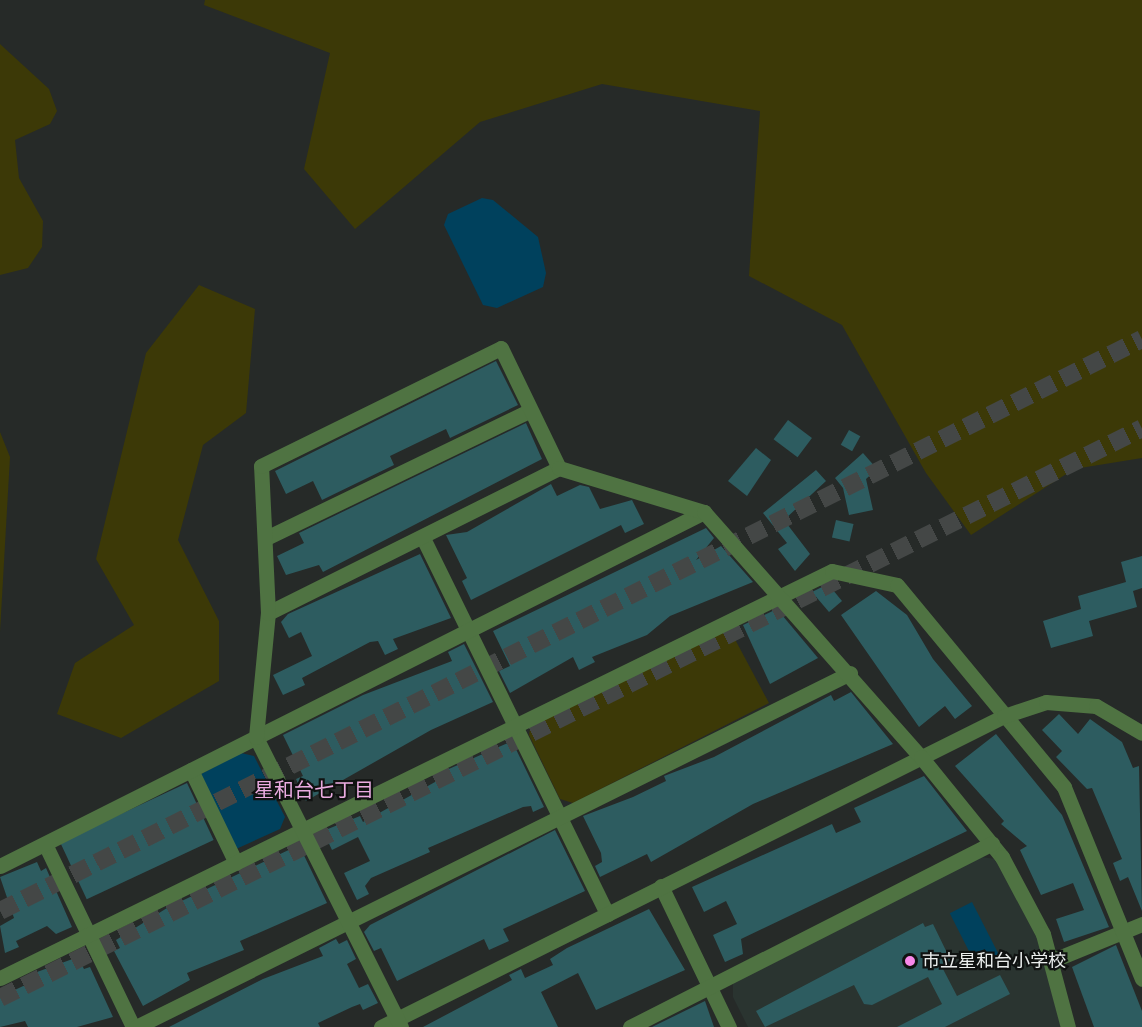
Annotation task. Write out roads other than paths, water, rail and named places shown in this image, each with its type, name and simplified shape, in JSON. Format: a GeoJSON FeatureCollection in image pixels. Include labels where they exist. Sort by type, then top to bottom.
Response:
{"type":"FeatureCollection","features":[{"type":"Feature","properties":{"kind":"street"},"geometry":{"type":"LineString","coordinates":[[399,1023],[256,737],[268,613],[261,466],[501,348],[529,411],[559,468]]}},
{"type":"Feature","properties":{"kind":"street"},"geometry":{"type":"LineString","coordinates":[[266,538],[529,411]]}},
{"type":"Feature","properties":{"kind":"street"},"geometry":{"type":"LineString","coordinates":[[268,613],[423,538],[559,468],[704,512],[784,598],[992,843],[1043,934],[1068,1027]]}},
{"type":"Feature","properties":{"kind":"street"},"geometry":{"type":"LineString","coordinates":[[0,866],[704,512]]}},
{"type":"Feature","properties":{"kind":"street"},"geometry":{"type":"LineString","coordinates":[[423,538],[607,914]]}},
{"type":"Feature","properties":{"kind":"street"},"geometry":{"type":"LineString","coordinates":[[0,978],[302,831],[761,602],[784,598],[800,583],[832,571],[897,585],[1064,787],[1142,979]]}},
{"type":"Feature","properties":{"kind":"street"},"geometry":{"type":"LineString","coordinates":[[45,844],[135,1027],[348,924],[560,816],[850,674]]}},
{"type":"Feature","properties":{"kind":"street"},"geometry":{"type":"LineString","coordinates":[[381,1027],[399,1023],[661,886],[1004,716],[1046,702],[1096,706],[1142,733]]}},
{"type":"Feature","properties":{"kind":"street"},"geometry":{"type":"LineString","coordinates":[[191,770],[236,863]]}},
{"type":"Feature","properties":{"kind":"street"},"geometry":{"type":"LineString","coordinates":[[630,1027],[708,985],[992,843]]}},
{"type":"Feature","properties":{"kind":"street"},"geometry":{"type":"LineString","coordinates":[[661,886],[729,1027]]}},
{"type":"Feature","properties":{"kind":"street"},"geometry":{"type":"LineString","coordinates":[[1051,961],[1142,924]]}},
{"type":"Feature","properties":{"kind":"water"},"geometry":{"type":"Polygon","coordinates":[[[482,198],[493,200],[538,237],[546,273],[543,287],[497,308],[483,305],[444,225],[448,214],[482,198]]]}},
{"type":"Feature","properties":{"kind":"water"},"geometry":{"type":"Polygon","coordinates":[[[241,753],[254,756],[285,817],[280,829],[236,849],[199,775],[241,753]]]}},
{"type":"Feature","properties":{"kind":"water"},"geometry":{"type":"Polygon","coordinates":[[[972,902],[1000,956],[977,968],[950,913],[972,902]]]}},
{"type":"Feature","properties":{"kind":"tunnel"},"geometry":{"type":"LineString","coordinates":[[0,911],[1142,339]]}},
{"type":"Feature","properties":{"kind":"tunnel"},"geometry":{"type":"LineString","coordinates":[[0,998],[1142,428]]}},
{"type":"Feature","properties":{"kind":"place","name":"市立星和台小学校"},"geometry":{"type":"Point","coordinates":[910,961]}},
{"type":"Feature","properties":{"kind":"district","name":"星和台七丁目"},"geometry":{"type":"Point","coordinates":[314,790]}}]}
